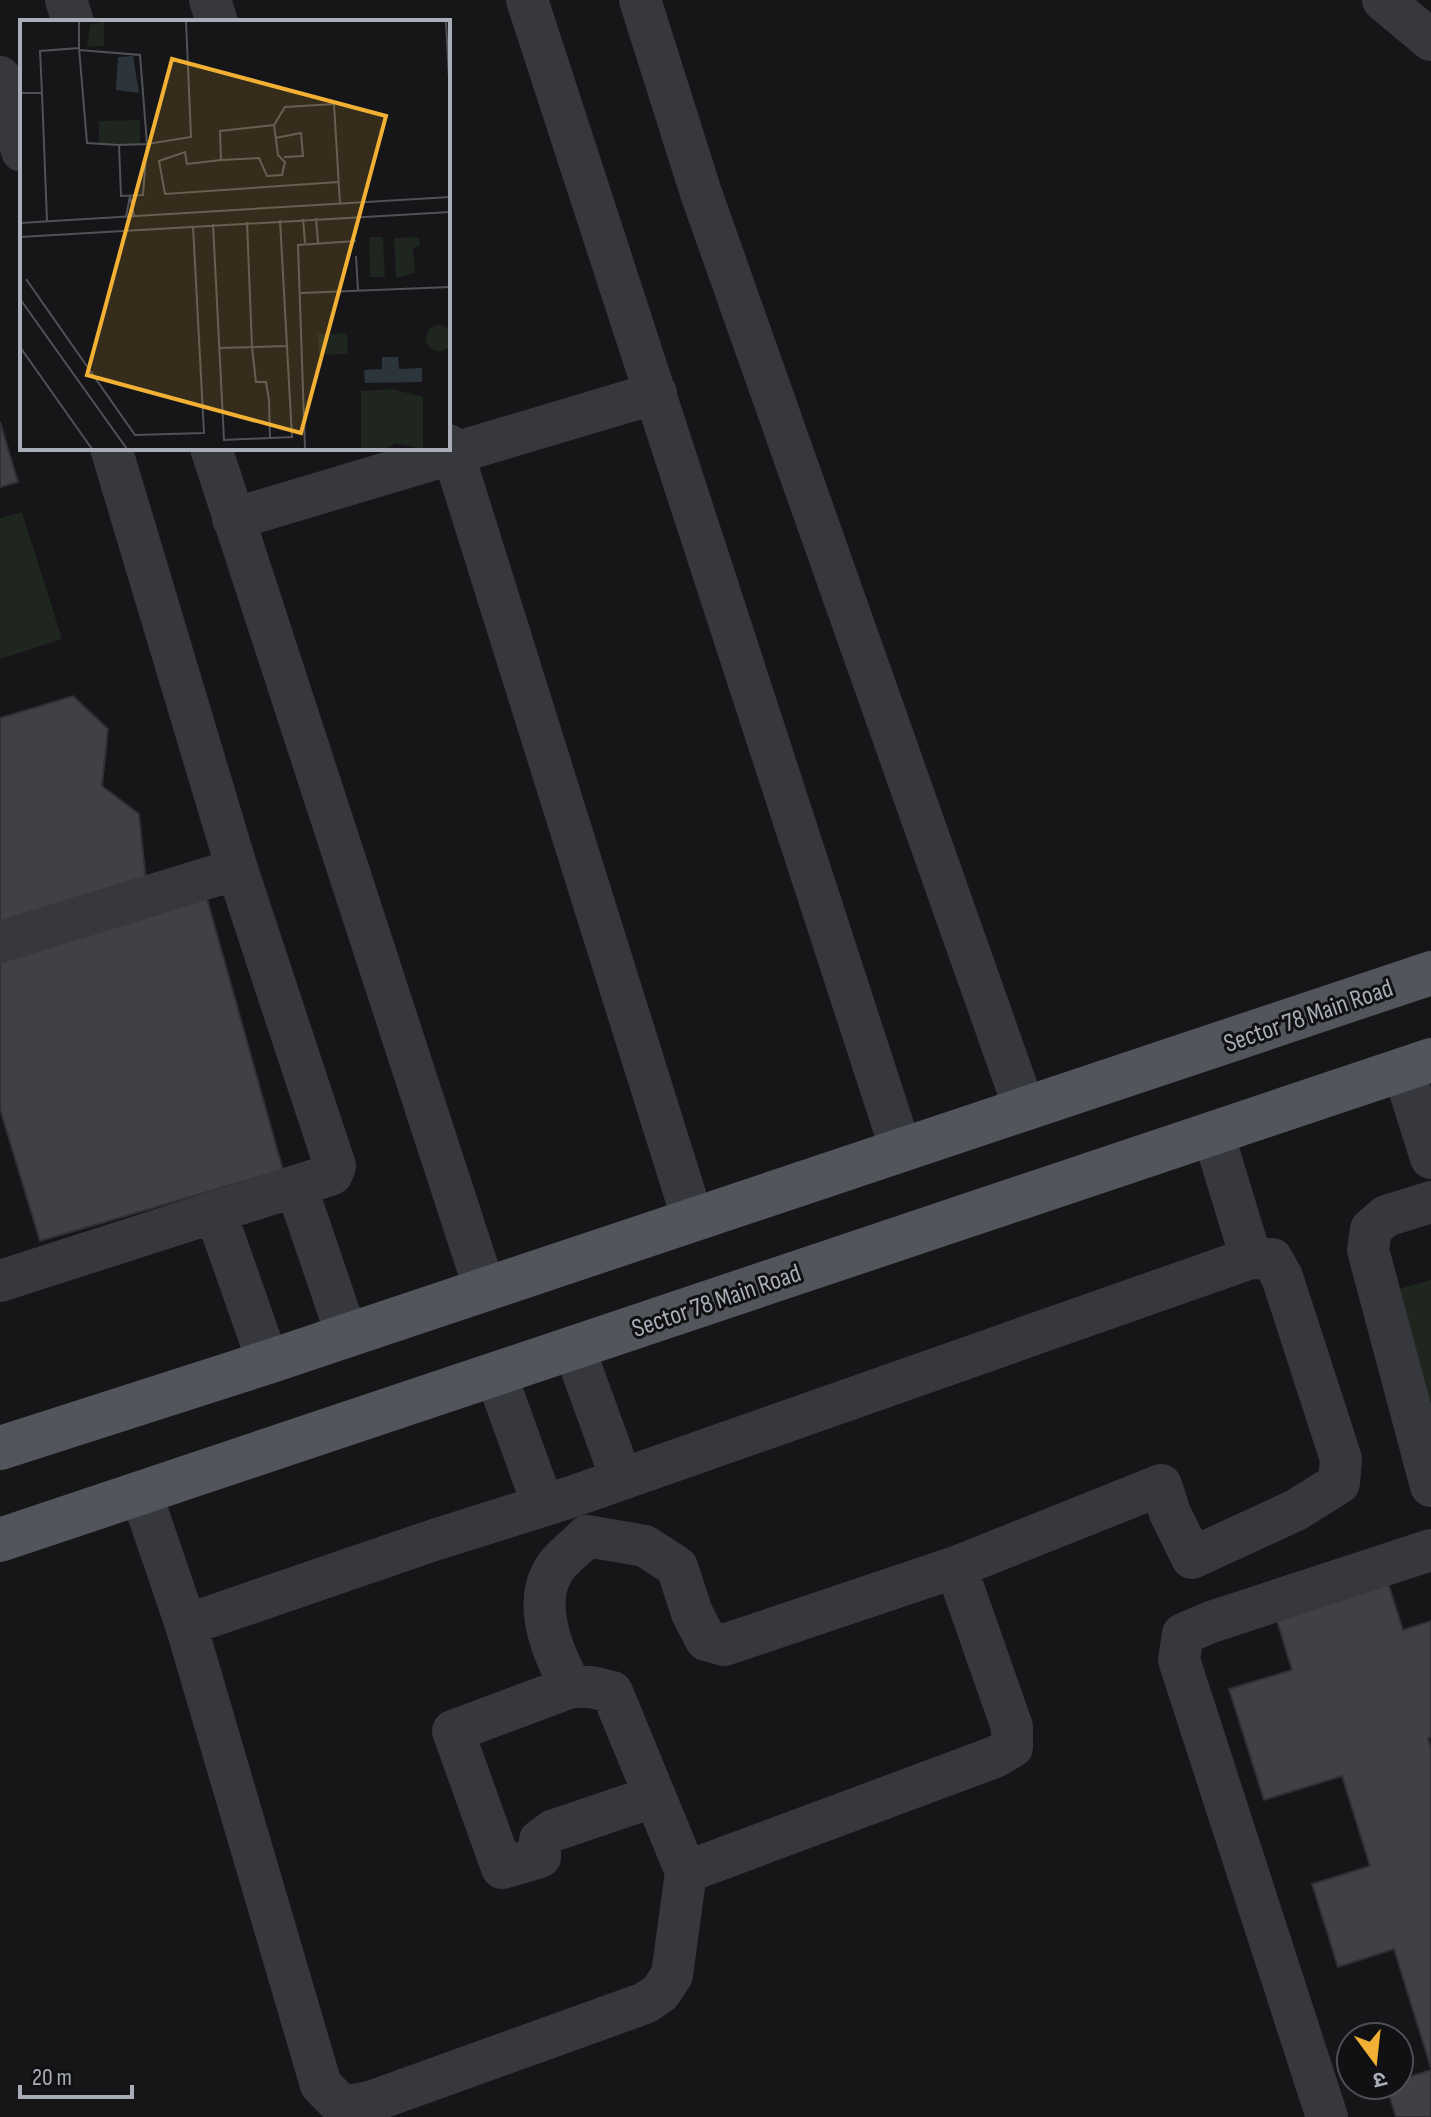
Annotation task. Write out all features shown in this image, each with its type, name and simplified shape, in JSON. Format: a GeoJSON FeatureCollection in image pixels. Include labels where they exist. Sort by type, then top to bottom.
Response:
{"type":"FeatureCollection","features":[{"type":"Feature","properties":{"kind":"main road","name":"Sector 78 Main Road"},"geometry":{"type":"LineString","coordinates":[[0,1448],[347,1336],[1431,973]]}},
{"type":"Feature","properties":{"kind":"main road","name":"Sector 78 Main Road"},"geometry":{"type":"LineString","coordinates":[[0,1540],[1417,1064]]}},
{"type":"Feature","properties":{"kind":"street"},"geometry":{"type":"LineString","coordinates":[[66,0],[72,20]]}},
{"type":"Feature","properties":{"kind":"street"},"geometry":{"type":"LineString","coordinates":[[210,0],[216,20]]}},
{"type":"Feature","properties":{"kind":"street"},"geometry":{"type":"LineString","coordinates":[[527,0],[901,1150]]}},
{"type":"Feature","properties":{"kind":"street"},"geometry":{"type":"LineString","coordinates":[[640,0],[706,208],[1025,1110]]}},
{"type":"Feature","properties":{"kind":"street"},"geometry":{"type":"LineString","coordinates":[[1383,0],[1431,40]]}},
{"type":"Feature","properties":{"kind":"street"},"geometry":{"type":"LineString","coordinates":[[0,77],[20,144]]}},
{"type":"Feature","properties":{"kind":"street"},"geometry":{"type":"LineString","coordinates":[[656,393],[450,449],[693,1220]]}},
{"type":"Feature","properties":{"kind":"street"},"geometry":{"type":"LineString","coordinates":[[0,1281],[332,1174],[335,1166],[237,869],[112,450]]}},
{"type":"Feature","properties":{"kind":"street"},"geometry":{"type":"LineString","coordinates":[[212,450],[485,1290]]}},
{"type":"Feature","properties":{"kind":"street"},"geometry":{"type":"LineString","coordinates":[[233,519],[447,450]]}},
{"type":"Feature","properties":{"kind":"street"},"geometry":{"type":"LineString","coordinates":[[0,942],[237,869]]}},
{"type":"Feature","properties":{"kind":"street"},"geometry":{"type":"LineString","coordinates":[[1417,1064],[1431,1158]]}},
{"type":"Feature","properties":{"kind":"street"},"geometry":{"type":"LineString","coordinates":[[1213,1133],[1251,1258]]}},
{"type":"Feature","properties":{"kind":"street"},"geometry":{"type":"LineString","coordinates":[[296,1186],[347,1336]]}},
{"type":"Feature","properties":{"kind":"street"},"geometry":{"type":"LineString","coordinates":[[1431,1202],[1386,1216],[1371,1229],[1368,1250],[1431,1486]]}},
{"type":"Feature","properties":{"kind":"street"},"geometry":{"type":"LineString","coordinates":[[215,1211],[268,1362]]}},
{"type":"Feature","properties":{"kind":"street"},"geometry":{"type":"LineString","coordinates":[[186,1625],[558,1500],[1251,1258],[1272,1259],[1282,1277],[1341,1459],[1339,1483],[1296,1510],[1192,1558],[1170,1513],[1161,1485],[956,1567],[724,1645],[706,1640],[692,1613],[677,1567],[645,1546],[587,1536],[558,1500],[496,1375]]}},
{"type":"Feature","properties":{"kind":"street"},"geometry":{"type":"LineString","coordinates":[[574,1348],[621,1478]]}},
{"type":"Feature","properties":{"kind":"street"},"geometry":{"type":"LineString","coordinates":[[141,1493],[186,1625],[321,2085],[343,2107],[370,2102],[645,2003],[660,1993],[672,1975],[686,1872],[655,1796],[612,1692],[591,1687],[571,1687],[453,1731],[502,1868],[540,1857],[540,1840],[552,1831],[655,1796]]}},
{"type":"Feature","properties":{"kind":"street"},"geometry":{"type":"LineString","coordinates":[[571,1687],[556,1658],[547,1624],[545,1595],[553,1571],[587,1536]]}},
{"type":"Feature","properties":{"kind":"street"},"geometry":{"type":"LineString","coordinates":[[1327,2117],[1179,1660],[1183,1634],[1431,1550]]}},
{"type":"Feature","properties":{"kind":"street"},"geometry":{"type":"LineString","coordinates":[[686,1872],[995,1757],[1012,1747],[1012,1727],[956,1567]]}},
{"type":"Feature","properties":{"kind":"shaded area"},"geometry":{"type":"Polygon","coordinates":[[[22,512],[62,639],[0,659],[0,518],[22,512]]]}},
{"type":"Feature","properties":{"kind":"shaded area"},"geometry":{"type":"Polygon","coordinates":[[[1431,1280],[1431,1425],[1395,1290],[1431,1280]]]}},
{"type":"Feature","properties":{"kind":"building"},"geometry":{"type":"Polygon","coordinates":[[[0,422],[18,482],[0,487],[0,422]]]}},
{"type":"Feature","properties":{"kind":"building"},"geometry":{"type":"Polygon","coordinates":[[[73,696],[108,729],[102,786],[139,814],[147,890],[0,936],[0,718],[73,696]]]}},
{"type":"Feature","properties":{"kind":"building"},"geometry":{"type":"Polygon","coordinates":[[[204,888],[283,1170],[40,1241],[0,1109],[0,951],[204,888]]]}},
{"type":"Feature","properties":{"kind":"building"},"geometry":{"type":"Polygon","coordinates":[[[1386,1576],[1403,1630],[1431,1621],[1431,1737],[1428,1738],[1431,1749],[1431,2068],[1394,1949],[1338,1967],[1312,1884],[1370,1866],[1342,1776],[1264,1800],[1229,1689],[1292,1670],[1274,1611],[1386,1576]]]}},
{"type":"Feature","properties":{"kind":"building"},"geometry":{"type":"Polygon","coordinates":[[[1431,2070],[1431,2117],[1396,2117],[1391,2101],[1415,2101],[1415,2075],[1431,2070]]]}}]}
